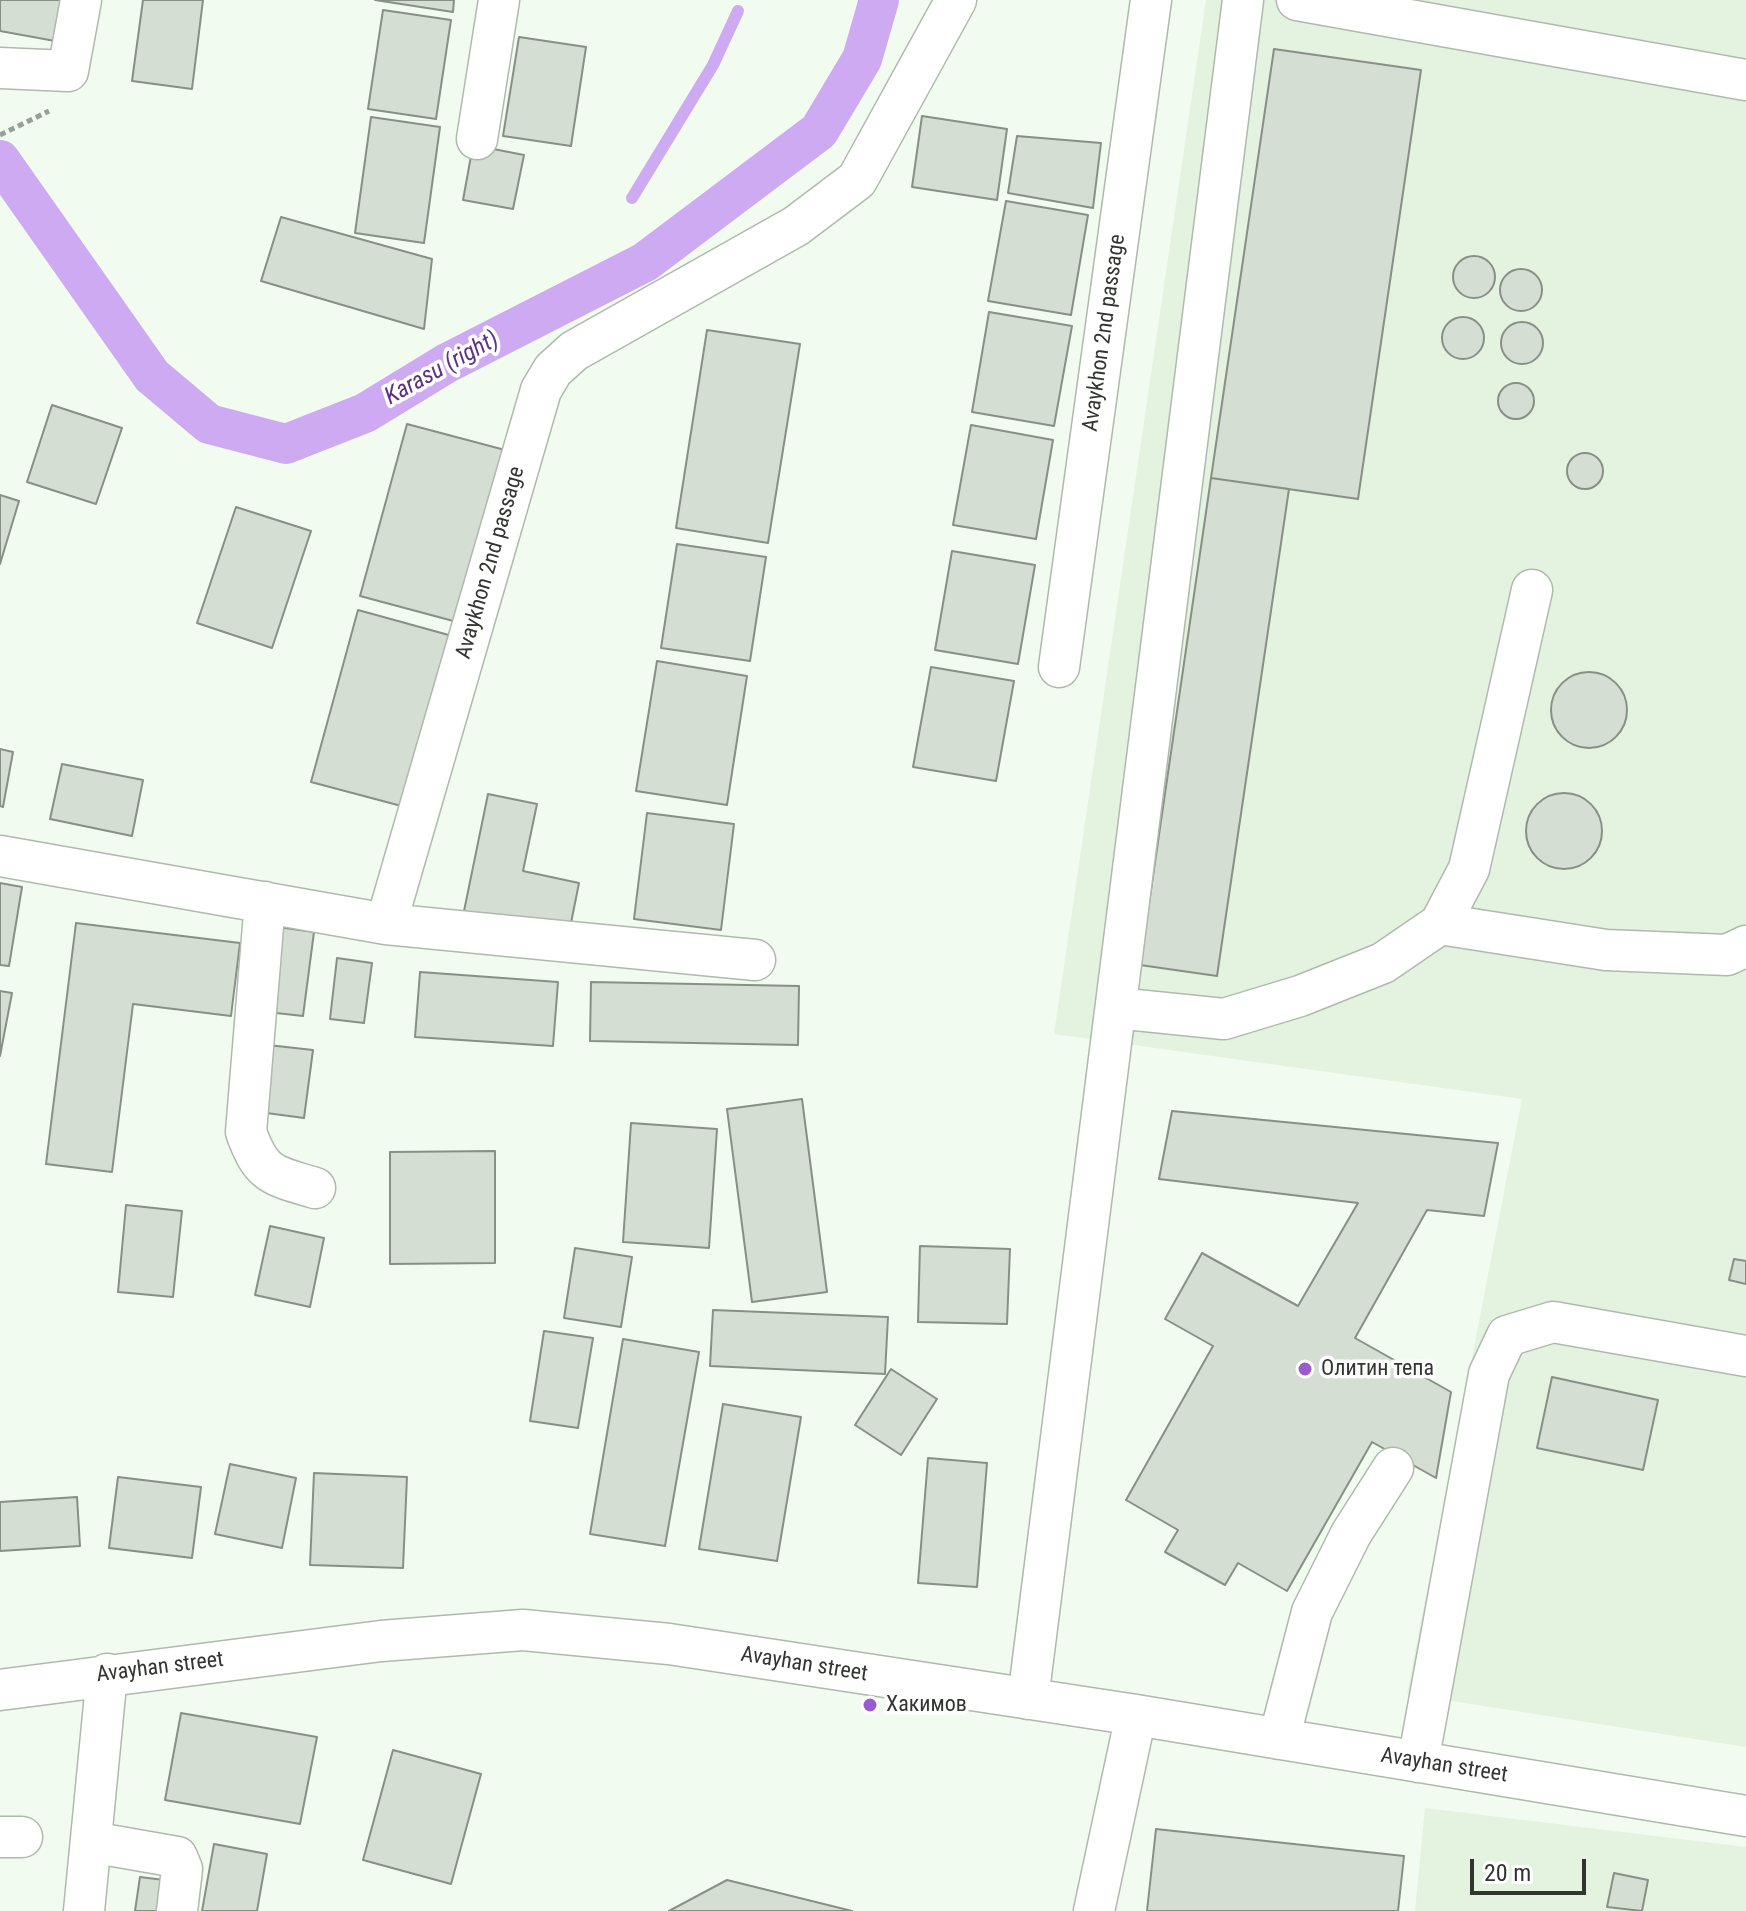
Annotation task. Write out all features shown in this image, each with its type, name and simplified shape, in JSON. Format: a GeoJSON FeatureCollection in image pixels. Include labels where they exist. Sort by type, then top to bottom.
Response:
{"type":"FeatureCollection","features":[{"type":"Feature","properties":{"kind":"street"},"geometry":{"type":"LineString","coordinates":[[0,68],[68,71],[81,0]]}},
{"type":"Feature","properties":{"kind":"street"},"geometry":{"type":"LineString","coordinates":[[477,139],[499,0]]}},
{"type":"Feature","properties":{"kind":"street","name":"Avaykhon 2nd passage"},"geometry":{"type":"LineString","coordinates":[[386,924],[541,390],[553,370],[574,351],[796,226],[857,180],[956,0]]}},
{"type":"Feature","properties":{"kind":"street","name":"Avaykhon 2nd passage"},"geometry":{"type":"LineString","coordinates":[[1059,667],[1151,0]]}},
{"type":"Feature","properties":{"kind":"street"},"geometry":{"type":"LineString","coordinates":[[1028,1699],[1243,0]]}},
{"type":"Feature","properties":{"kind":"street"},"geometry":{"type":"LineString","coordinates":[[1297,0],[1746,80]]}},
{"type":"Feature","properties":{"kind":"street"},"geometry":{"type":"LineString","coordinates":[[1116,1008],[1224,1019],[1300,996],[1383,963],[1440,924],[1469,869],[1532,590]]}},
{"type":"Feature","properties":{"kind":"street"},"geometry":{"type":"LineString","coordinates":[[0,856],[386,924],[755,960]]}},
{"type":"Feature","properties":{"kind":"street"},"geometry":{"type":"LineString","coordinates":[[265,902],[246,1132],[257,1162],[279,1177],[315,1188]]}},
{"type":"Feature","properties":{"kind":"street"},"geometry":{"type":"LineString","coordinates":[[1440,924],[1606,950],[1727,955],[1746,946]]}},
{"type":"Feature","properties":{"kind":"street"},"geometry":{"type":"LineString","coordinates":[[1418,1762],[1489,1374],[1507,1336],[1553,1322],[1746,1356]]}},
{"type":"Feature","properties":{"kind":"street"},"geometry":{"type":"LineString","coordinates":[[1279,1739],[1312,1612],[1351,1534],[1393,1468]]}},
{"type":"Feature","properties":{"kind":"street","name":"Avayhan street"},"geometry":{"type":"LineString","coordinates":[[0,1690],[381,1641],[523,1630],[669,1644],[1136,1715],[1746,1816]]}},
{"type":"Feature","properties":{"kind":"street"},"geometry":{"type":"LineString","coordinates":[[84,1911],[107,1674]]}},
{"type":"Feature","properties":{"kind":"street"},"geometry":{"type":"LineString","coordinates":[[1094,1911],[1136,1715]]}},
{"type":"Feature","properties":{"kind":"street"},"geometry":{"type":"LineString","coordinates":[[91,1842],[177,1857],[182,1869],[177,1911]]}},
{"type":"Feature","properties":{"kind":"path"},"geometry":{"type":"LineString","coordinates":[[0,135],[48,113]]}},
{"type":"Feature","properties":{"kind":"shaded area"},"geometry":{"type":"Polygon","coordinates":[[[1206,0],[1746,0],[1746,1747],[1407,1694],[1522,1099],[1054,1034],[1206,0]]]}},
{"type":"Feature","properties":{"kind":"shaded area"},"geometry":{"type":"Polygon","coordinates":[[[1425,1808],[1746,1847],[1746,1911],[1415,1911],[1425,1808]]]}},
{"type":"Feature","properties":{"kind":"building"},"geometry":{"type":"Polygon","coordinates":[[[0,0],[61,0],[55,41],[0,31],[0,0]]]}},
{"type":"Feature","properties":{"kind":"building"},"geometry":{"type":"Polygon","coordinates":[[[143,0],[203,0],[192,89],[132,81],[143,0]]]}},
{"type":"Feature","properties":{"kind":"building"},"geometry":{"type":"Polygon","coordinates":[[[375,0],[454,0],[453,12],[375,0]]]}},
{"type":"Feature","properties":{"kind":"building"},"geometry":{"type":"Polygon","coordinates":[[[383,10],[451,20],[436,119],[368,109],[383,10]]]}},
{"type":"Feature","properties":{"kind":"building"},"geometry":{"type":"Polygon","coordinates":[[[519,37],[586,47],[571,146],[503,136],[519,37]]]}},
{"type":"Feature","properties":{"kind":"building"},"geometry":{"type":"Polygon","coordinates":[[[1274,49],[1421,70],[1358,499],[1211,478],[1274,49]]]}},
{"type":"Feature","properties":{"kind":"building"},"geometry":{"type":"Polygon","coordinates":[[[922,116],[1007,129],[997,200],[912,187],[922,116]]]}},
{"type":"Feature","properties":{"kind":"building"},"geometry":{"type":"Polygon","coordinates":[[[371,117],[440,127],[424,243],[355,233],[371,117]]]}},
{"type":"Feature","properties":{"kind":"building"},"geometry":{"type":"Polygon","coordinates":[[[1017,136],[1101,143],[1093,208],[1008,193],[1017,136]]]}},
{"type":"Feature","properties":{"kind":"building"},"geometry":{"type":"Polygon","coordinates":[[[473,145],[524,155],[513,209],[463,200],[473,145]]]}},
{"type":"Feature","properties":{"kind":"building"},"geometry":{"type":"Polygon","coordinates":[[[1006,201],[1088,215],[1071,315],[988,301],[1006,201]]]}},
{"type":"Feature","properties":{"kind":"building"},"geometry":{"type":"Polygon","coordinates":[[[281,217],[432,259],[424,329],[261,281],[281,217]]]}},
{"type":"Feature","properties":{"kind":"building"},"geometry":{"type":"Polygon","coordinates":[[[1474,256],[1489,262],[1495,277],[1489,292],[1474,298],[1459,292],[1453,277],[1459,262],[1474,256]]]}},
{"type":"Feature","properties":{"kind":"building"},"geometry":{"type":"Polygon","coordinates":[[[1521,269],[1536,275],[1542,290],[1536,305],[1521,311],[1506,305],[1500,290],[1506,275],[1521,269]]]}},
{"type":"Feature","properties":{"kind":"building"},"geometry":{"type":"Polygon","coordinates":[[[989,312],[1072,326],[1054,426],[972,412],[989,312]]]}},
{"type":"Feature","properties":{"kind":"building"},"geometry":{"type":"Polygon","coordinates":[[[1463,317],[1478,323],[1484,338],[1478,353],[1463,359],[1448,353],[1442,338],[1448,323],[1463,317]]]}},
{"type":"Feature","properties":{"kind":"building"},"geometry":{"type":"Polygon","coordinates":[[[1522,322],[1537,328],[1543,343],[1537,358],[1522,364],[1507,358],[1501,343],[1507,328],[1522,322]]]}},
{"type":"Feature","properties":{"kind":"building"},"geometry":{"type":"Polygon","coordinates":[[[707,330],[800,344],[768,543],[676,528],[707,330]]]}},
{"type":"Feature","properties":{"kind":"building"},"geometry":{"type":"Polygon","coordinates":[[[1516,383],[1529,388],[1534,401],[1529,414],[1516,419],[1503,414],[1498,401],[1503,388],[1516,383]]]}},
{"type":"Feature","properties":{"kind":"building"},"geometry":{"type":"Polygon","coordinates":[[[52,405],[122,428],[96,504],[27,482],[52,405]]]}},
{"type":"Feature","properties":{"kind":"building"},"geometry":{"type":"Polygon","coordinates":[[[407,424],[505,450],[457,622],[360,596],[407,424]]]}},
{"type":"Feature","properties":{"kind":"building"},"geometry":{"type":"Polygon","coordinates":[[[971,425],[1053,440],[1036,539],[953,525],[971,425]]]}},
{"type":"Feature","properties":{"kind":"building"},"geometry":{"type":"Polygon","coordinates":[[[1585,453],[1598,458],[1603,471],[1598,484],[1585,489],[1572,484],[1567,471],[1572,458],[1585,453]]]}},
{"type":"Feature","properties":{"kind":"building"},"geometry":{"type":"Polygon","coordinates":[[[1211,478],[1289,489],[1217,976],[1140,965],[1211,478]]]}},
{"type":"Feature","properties":{"kind":"building"},"geometry":{"type":"Polygon","coordinates":[[[0,495],[19,501],[0,564],[0,495]]]}},
{"type":"Feature","properties":{"kind":"building"},"geometry":{"type":"Polygon","coordinates":[[[236,507],[311,531],[272,648],[197,623],[236,507]]]}},
{"type":"Feature","properties":{"kind":"building"},"geometry":{"type":"Polygon","coordinates":[[[677,544],[766,557],[750,661],[661,648],[677,544]]]}},
{"type":"Feature","properties":{"kind":"building"},"geometry":{"type":"Polygon","coordinates":[[[952,551],[1035,565],[1018,664],[935,650],[952,551]]]}},
{"type":"Feature","properties":{"kind":"building"},"geometry":{"type":"Polygon","coordinates":[[[358,610],[456,637],[409,808],[311,782],[358,610]]]}},
{"type":"Feature","properties":{"kind":"building"},"geometry":{"type":"Polygon","coordinates":[[[657,661],[747,676],[727,805],[636,791],[657,661]]]}},
{"type":"Feature","properties":{"kind":"building"},"geometry":{"type":"Polygon","coordinates":[[[931,667],[1014,681],[996,781],[913,767],[931,667]]]}},
{"type":"Feature","properties":{"kind":"building"},"geometry":{"type":"Polygon","coordinates":[[[1589,672],[1603,675],[1616,683],[1624,696],[1627,710],[1624,724],[1616,737],[1603,745],[1589,748],[1575,745],[1562,737],[1554,724],[1551,710],[1554,696],[1562,683],[1575,675],[1589,672]]]}},
{"type":"Feature","properties":{"kind":"building"},"geometry":{"type":"Polygon","coordinates":[[[0,749],[13,752],[3,807],[0,806],[0,749]]]}},
{"type":"Feature","properties":{"kind":"building"},"geometry":{"type":"Polygon","coordinates":[[[62,764],[143,780],[132,836],[50,819],[62,764]]]}},
{"type":"Feature","properties":{"kind":"building"},"geometry":{"type":"Polygon","coordinates":[[[1564,793],[1578,796],[1591,804],[1599,817],[1602,831],[1599,845],[1591,858],[1578,866],[1564,869],[1550,866],[1537,858],[1529,845],[1526,831],[1529,817],[1537,804],[1550,796],[1564,793]]]}},
{"type":"Feature","properties":{"kind":"building"},"geometry":{"type":"Polygon","coordinates":[[[488,794],[537,804],[523,871],[579,883],[569,933],[464,911],[488,794]]]}},
{"type":"Feature","properties":{"kind":"building"},"geometry":{"type":"Polygon","coordinates":[[[647,813],[734,824],[721,930],[634,919],[647,813]]]}},
{"type":"Feature","properties":{"kind":"building"},"geometry":{"type":"Polygon","coordinates":[[[0,883],[22,887],[9,966],[0,965],[0,883]]]}},
{"type":"Feature","properties":{"kind":"building"},"geometry":{"type":"Polygon","coordinates":[[[76,923],[240,943],[231,1016],[133,1004],[112,1172],[46,1164],[76,923]]]}},
{"type":"Feature","properties":{"kind":"building"},"geometry":{"type":"Polygon","coordinates":[[[278,927],[314,932],[303,1016],[267,1012],[278,927]]]}},
{"type":"Feature","properties":{"kind":"building"},"geometry":{"type":"Polygon","coordinates":[[[337,958],[372,963],[364,1023],[330,1019],[337,958]]]}},
{"type":"Feature","properties":{"kind":"building"},"geometry":{"type":"Polygon","coordinates":[[[420,972],[558,982],[553,1046],[415,1037],[420,972]]]}},
{"type":"Feature","properties":{"kind":"building"},"geometry":{"type":"Polygon","coordinates":[[[591,982],[799,986],[798,1045],[590,1041],[591,982]]]}},
{"type":"Feature","properties":{"kind":"building"},"geometry":{"type":"Polygon","coordinates":[[[0,991],[12,993],[0,1056],[0,991]]]}},
{"type":"Feature","properties":{"kind":"building"},"geometry":{"type":"Polygon","coordinates":[[[268,1045],[313,1050],[304,1118],[259,1112],[268,1045]]]}},
{"type":"Feature","properties":{"kind":"building"},"geometry":{"type":"Polygon","coordinates":[[[802,1099],[827,1292],[752,1302],[727,1109],[802,1099]]]}},
{"type":"Feature","properties":{"kind":"building","name":"Олитин тепа"},"geometry":{"type":"Polygon","coordinates":[[[1172,1111],[1498,1143],[1484,1216],[1427,1210],[1355,1338],[1451,1392],[1436,1478],[1372,1442],[1287,1591],[1238,1563],[1225,1585],[1165,1552],[1178,1530],[1126,1500],[1213,1346],[1165,1319],[1202,1253],[1298,1306],[1358,1203],[1159,1179],[1172,1111]]]}},
{"type":"Feature","properties":{"kind":"building"},"geometry":{"type":"Polygon","coordinates":[[[631,1123],[717,1129],[709,1248],[623,1242],[631,1123]]]}},
{"type":"Feature","properties":{"kind":"building"},"geometry":{"type":"Polygon","coordinates":[[[495,1151],[495,1263],[390,1264],[390,1152],[495,1151]]]}},
{"type":"Feature","properties":{"kind":"building"},"geometry":{"type":"Polygon","coordinates":[[[126,1205],[182,1211],[173,1297],[118,1292],[126,1205]]]}},
{"type":"Feature","properties":{"kind":"building"},"geometry":{"type":"Polygon","coordinates":[[[270,1226],[324,1238],[310,1307],[255,1295],[270,1226]]]}},
{"type":"Feature","properties":{"kind":"building"},"geometry":{"type":"Polygon","coordinates":[[[920,1246],[1010,1249],[1007,1324],[918,1322],[920,1246]]]}},
{"type":"Feature","properties":{"kind":"building"},"geometry":{"type":"Polygon","coordinates":[[[575,1248],[632,1257],[621,1327],[564,1318],[575,1248]]]}},
{"type":"Feature","properties":{"kind":"building"},"geometry":{"type":"Polygon","coordinates":[[[1734,1259],[1746,1261],[1746,1284],[1729,1280],[1734,1259]]]}},
{"type":"Feature","properties":{"kind":"building"},"geometry":{"type":"Polygon","coordinates":[[[713,1310],[888,1317],[885,1374],[710,1366],[713,1310]]]}},
{"type":"Feature","properties":{"kind":"building"},"geometry":{"type":"Polygon","coordinates":[[[544,1331],[593,1338],[578,1428],[530,1421],[544,1331]]]}},
{"type":"Feature","properties":{"kind":"building"},"geometry":{"type":"Polygon","coordinates":[[[623,1339],[699,1352],[665,1546],[590,1534],[623,1339]]]}},
{"type":"Feature","properties":{"kind":"building"},"geometry":{"type":"Polygon","coordinates":[[[891,1369],[937,1399],[901,1455],[855,1425],[891,1369]]]}},
{"type":"Feature","properties":{"kind":"building"},"geometry":{"type":"Polygon","coordinates":[[[1552,1377],[1658,1400],[1643,1470],[1537,1448],[1552,1377]]]}},
{"type":"Feature","properties":{"kind":"building"},"geometry":{"type":"Polygon","coordinates":[[[723,1404],[801,1417],[777,1561],[699,1549],[723,1404]]]}},
{"type":"Feature","properties":{"kind":"building"},"geometry":{"type":"Polygon","coordinates":[[[928,1458],[987,1463],[977,1587],[918,1583],[928,1458]]]}},
{"type":"Feature","properties":{"kind":"building"},"geometry":{"type":"Polygon","coordinates":[[[230,1464],[296,1478],[282,1548],[215,1534],[230,1464]]]}},
{"type":"Feature","properties":{"kind":"building"},"geometry":{"type":"Polygon","coordinates":[[[314,1473],[407,1477],[403,1568],[310,1565],[314,1473]]]}},
{"type":"Feature","properties":{"kind":"building"},"geometry":{"type":"Polygon","coordinates":[[[118,1477],[201,1487],[192,1558],[109,1548],[118,1477]]]}},
{"type":"Feature","properties":{"kind":"building"},"geometry":{"type":"Polygon","coordinates":[[[77,1497],[80,1546],[0,1551],[0,1502],[77,1497]]]}},
{"type":"Feature","properties":{"kind":"building"},"geometry":{"type":"Polygon","coordinates":[[[181,1713],[317,1737],[300,1824],[165,1800],[181,1713]]]}},
{"type":"Feature","properties":{"kind":"building"},"geometry":{"type":"Polygon","coordinates":[[[393,1750],[481,1774],[451,1884],[363,1860],[393,1750]]]}},
{"type":"Feature","properties":{"kind":"building"},"geometry":{"type":"Polygon","coordinates":[[[1156,1829],[1404,1856],[1398,1911],[1147,1911],[1156,1829]]]}},
{"type":"Feature","properties":{"kind":"building"},"geometry":{"type":"Polygon","coordinates":[[[214,1844],[267,1854],[257,1911],[202,1911],[214,1844]]]}},
{"type":"Feature","properties":{"kind":"building"},"geometry":{"type":"Polygon","coordinates":[[[1614,1873],[1648,1880],[1642,1911],[1607,1907],[1614,1873]]]}},
{"type":"Feature","properties":{"kind":"building"},"geometry":{"type":"Polygon","coordinates":[[[140,1877],[172,1881],[168,1911],[135,1911],[140,1877]]]}},
{"type":"Feature","properties":{"kind":"building"},"geometry":{"type":"Polygon","coordinates":[[[727,1880],[852,1911],[669,1911],[727,1880]]]}},
{"type":"Feature","properties":{"kind":"waterway","name":"Karasu (right)"},"geometry":{"type":"LineString","coordinates":[[0,160],[152,376],[209,424],[286,444],[365,413],[447,363],[645,262],[819,131],[862,59],[879,0]]}},
{"type":"Feature","properties":{"kind":"waterway"},"geometry":{"type":"LineString","coordinates":[[632,198],[713,65],[738,11]]}},
{"type":"Feature","properties":{"kind":"place","name":"Олитин тепа"},"geometry":{"type":"Point","coordinates":[1305,1369]}},
{"type":"Feature","properties":{"kind":"place","name":"Хакимов"},"geometry":{"type":"Point","coordinates":[870,1705]}}]}
